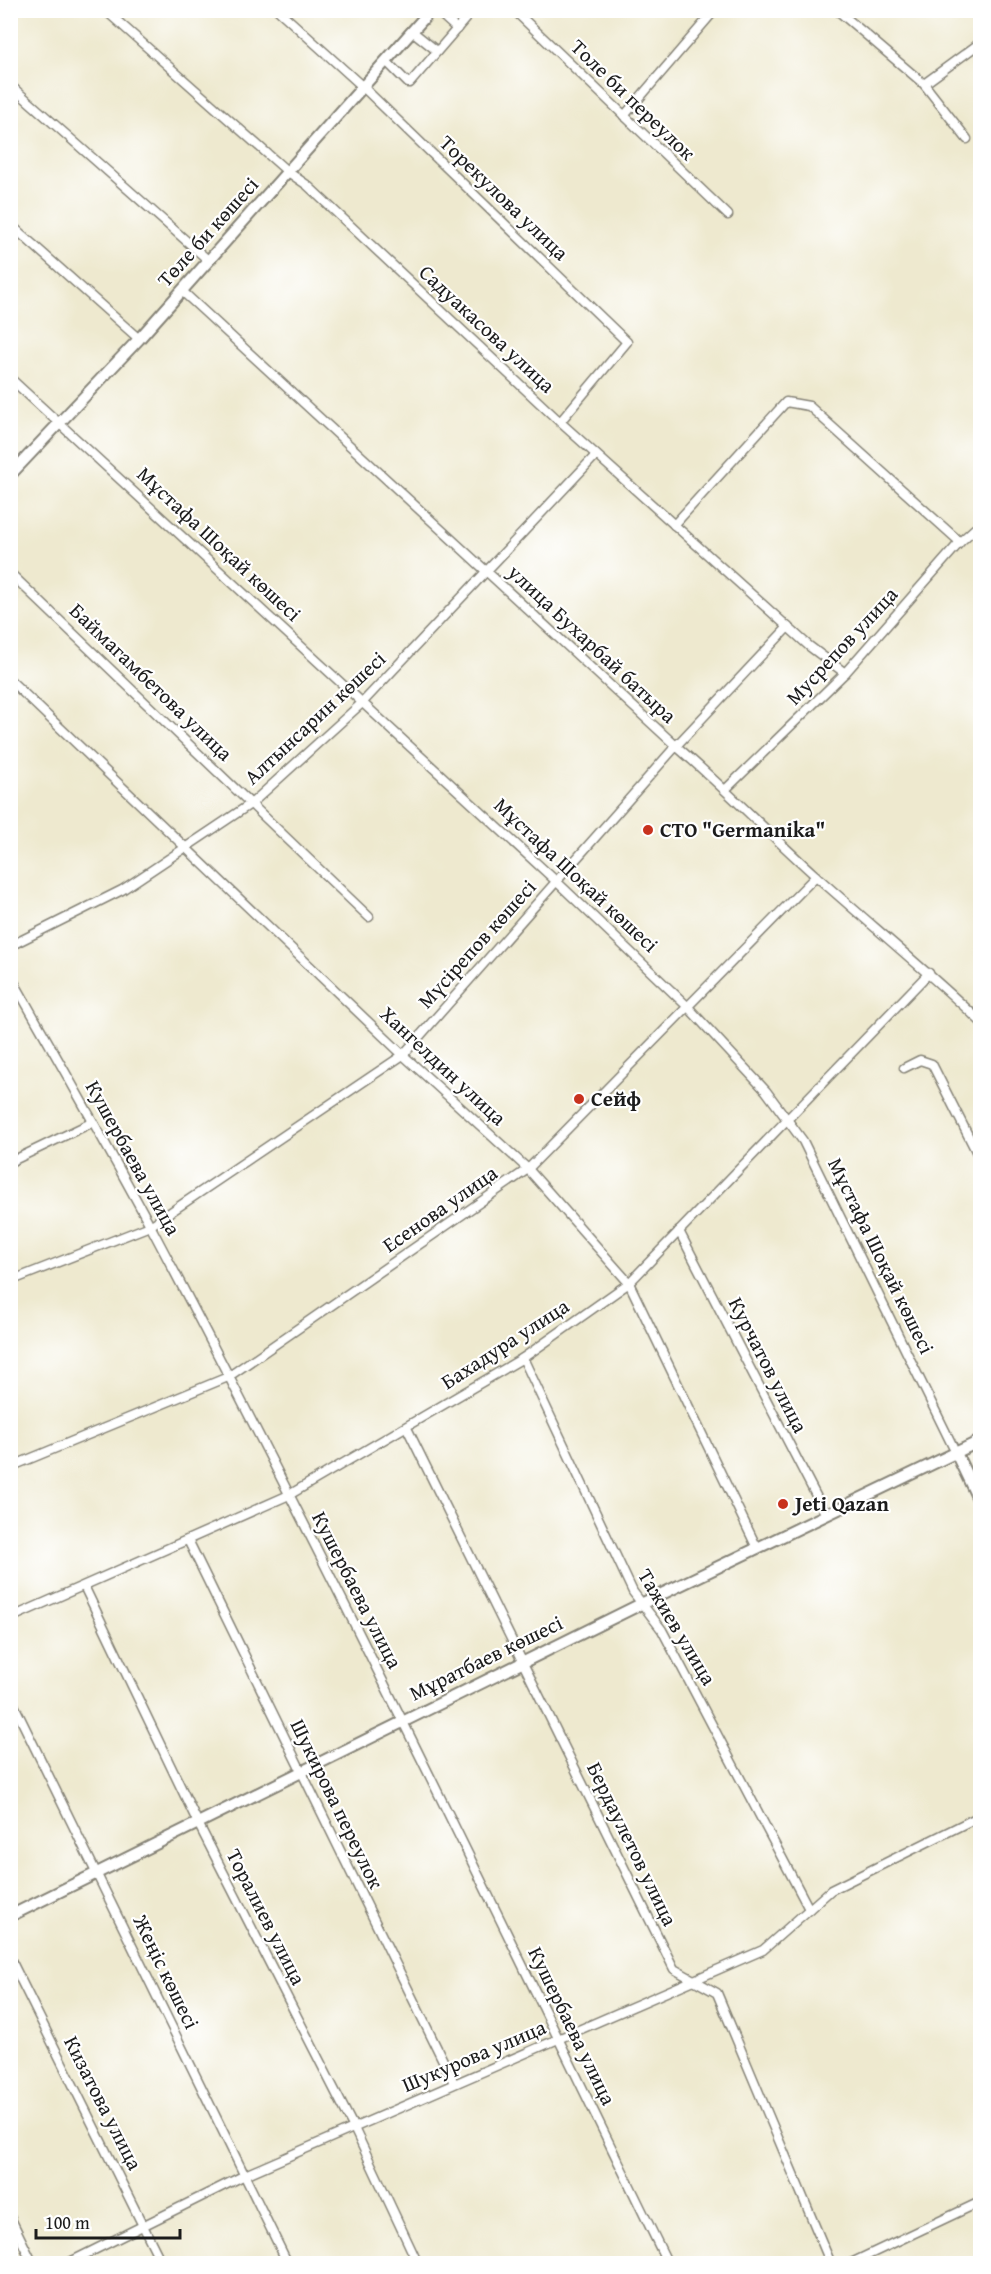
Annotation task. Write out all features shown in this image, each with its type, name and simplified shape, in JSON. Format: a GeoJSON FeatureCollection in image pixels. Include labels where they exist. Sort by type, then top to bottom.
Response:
{"type":"FeatureCollection","features":[{"type":"Feature","properties":{"kind":"street","name":"Садуакасова улица"},"geometry":{"type":"LineString","coordinates":[[105,10],[288,172],[307,185],[596,455],[788,627],[845,673]]}},
{"type":"Feature","properties":{"kind":"street","name":"Торекулова улица"},"geometry":{"type":"LineString","coordinates":[[278,10],[363,87],[627,342],[560,422]]}},
{"type":"Feature","properties":{"kind":"street","name":"Төле би көшесі"},"geometry":{"type":"LineString","coordinates":[[10,475],[139,339],[431,10]]}},
{"type":"Feature","properties":{"kind":"street"},"geometry":{"type":"LineString","coordinates":[[436,10],[457,29]]}},
{"type":"Feature","properties":{"kind":"street"},"geometry":{"type":"LineString","coordinates":[[386,61],[410,83],[473,10]]}},
{"type":"Feature","properties":{"kind":"street","name":"Толе би переулок"},"geometry":{"type":"LineString","coordinates":[[514,10],[728,215]]}},
{"type":"Feature","properties":{"kind":"street"},"geometry":{"type":"LineString","coordinates":[[624,116],[715,10]]}},
{"type":"Feature","properties":{"kind":"street"},"geometry":{"type":"LineString","coordinates":[[837,10],[924,84],[967,139]]}},
{"type":"Feature","properties":{"kind":"street"},"geometry":{"type":"LineString","coordinates":[[412,32],[438,51]]}},
{"type":"Feature","properties":{"kind":"street"},"geometry":{"type":"LineString","coordinates":[[924,84],[981,43]]}},
{"type":"Feature","properties":{"kind":"street"},"geometry":{"type":"LineString","coordinates":[[10,85],[208,260]]}},
{"type":"Feature","properties":{"kind":"street"},"geometry":{"type":"LineString","coordinates":[[10,224],[139,339]]}},
{"type":"Feature","properties":{"kind":"street","name":"улица Бухарбай батыра"},"geometry":{"type":"LineString","coordinates":[[182,291],[676,746],[726,789],[816,876],[981,1021]]}},
{"type":"Feature","properties":{"kind":"street","name":"Мұстафа Шоқай көшесі"},"geometry":{"type":"LineString","coordinates":[[10,378],[557,882],[687,1006],[787,1117],[803,1141],[981,1503]]}},
{"type":"Feature","properties":{"kind":"street"},"geometry":{"type":"LineString","coordinates":[[674,525],[786,402],[809,406],[960,542]]}},
{"type":"Feature","properties":{"kind":"street","name":"Алтынсарин көшесі"},"geometry":{"type":"LineString","coordinates":[[10,946],[122,890],[252,802],[362,703],[596,455]]}},
{"type":"Feature","properties":{"kind":"street","name":"Мусрепов улица"},"geometry":{"type":"LineString","coordinates":[[726,789],[845,673],[960,542],[981,524]]}},
{"type":"Feature","properties":{"kind":"street","name":"Баймагамбетова улица"},"geometry":{"type":"LineString","coordinates":[[10,573],[252,802],[369,917]]}},
{"type":"Feature","properties":{"kind":"street","name":"Мүсірепов көшесі"},"geometry":{"type":"LineString","coordinates":[[10,1281],[150,1226],[403,1055],[676,746],[788,627]]}},
{"type":"Feature","properties":{"kind":"street","name":"Хангелдин улица"},"geometry":{"type":"LineString","coordinates":[[10,680],[403,1055],[528,1169],[629,1282],[757,1548]]}},
{"type":"Feature","properties":{"kind":"street","name":"Есенова улица"},"geometry":{"type":"LineString","coordinates":[[10,1467],[228,1377],[528,1169],[816,876]]}},
{"type":"Feature","properties":{"kind":"street","name":"Бахадура улица"},"geometry":{"type":"LineString","coordinates":[[10,1618],[289,1495],[523,1358],[629,1282],[929,973]]}},
{"type":"Feature","properties":{"kind":"street","name":"Кушербаева улица"},"geometry":{"type":"LineString","coordinates":[[10,975],[150,1226],[404,1720],[668,2264]]}},
{"type":"Feature","properties":{"kind":"street"},"geometry":{"type":"LineString","coordinates":[[904,1068],[920,1060],[932,1064],[981,1159]]}},
{"type":"Feature","properties":{"kind":"street"},"geometry":{"type":"LineString","coordinates":[[10,1162],[93,1122]]}},
{"type":"Feature","properties":{"kind":"street","name":"Курчатов улица"},"geometry":{"type":"LineString","coordinates":[[679,1231],[826,1515]]}},
{"type":"Feature","properties":{"kind":"street","name":"Тажиев улица"},"geometry":{"type":"LineString","coordinates":[[523,1358],[641,1604],[662,1630],[809,1909]]}},
{"type":"Feature","properties":{"kind":"street","name":"Бердаулетов улица"},"geometry":{"type":"LineString","coordinates":[[407,1428],[674,1969],[696,1979],[717,1993],[831,2264]]}},
{"type":"Feature","properties":{"kind":"street","name":"Мұратбаев көшесі"},"geometry":{"type":"LineString","coordinates":[[10,1916],[522,1662],[981,1441]]}},
{"type":"Feature","properties":{"kind":"street","name":"Шукирова переулок"},"geometry":{"type":"LineString","coordinates":[[188,1540],[454,2084]]}},
{"type":"Feature","properties":{"kind":"street","name":"Торалиев улица"},"geometry":{"type":"LineString","coordinates":[[84,1586],[198,1823],[354,2128],[418,2264]]}},
{"type":"Feature","properties":{"kind":"street","name":"Жеңіс көшесі"},"geometry":{"type":"LineString","coordinates":[[10,1697],[288,2264]]}},
{"type":"Feature","properties":{"kind":"street","name":"Шукурова улица"},"geometry":{"type":"LineString","coordinates":[[66,2264],[245,2175],[763,1950],[831,1890],[981,1816]]}},
{"type":"Feature","properties":{"kind":"street","name":"Кизатова улица"},"geometry":{"type":"LineString","coordinates":[[10,1958],[162,2264]]}},
{"type":"Feature","properties":{"kind":"street"},"geometry":{"type":"LineString","coordinates":[[849,2264],[979,2202]]}},
{"type":"Feature","properties":{"kind":"street"},"geometry":{"type":"LineString","coordinates":[[10,2217],[33,2264]]}},
{"type":"Feature","properties":{"kind":"place","name":"СТО \"Germanika\""},"geometry":{"type":"Point","coordinates":[648,830]}},
{"type":"Feature","properties":{"kind":"place","name":"Сейф"},"geometry":{"type":"Point","coordinates":[579,1099]}},
{"type":"Feature","properties":{"kind":"place","name":"Jeti Qazan"},"geometry":{"type":"Point","coordinates":[783,1504]}}]}
